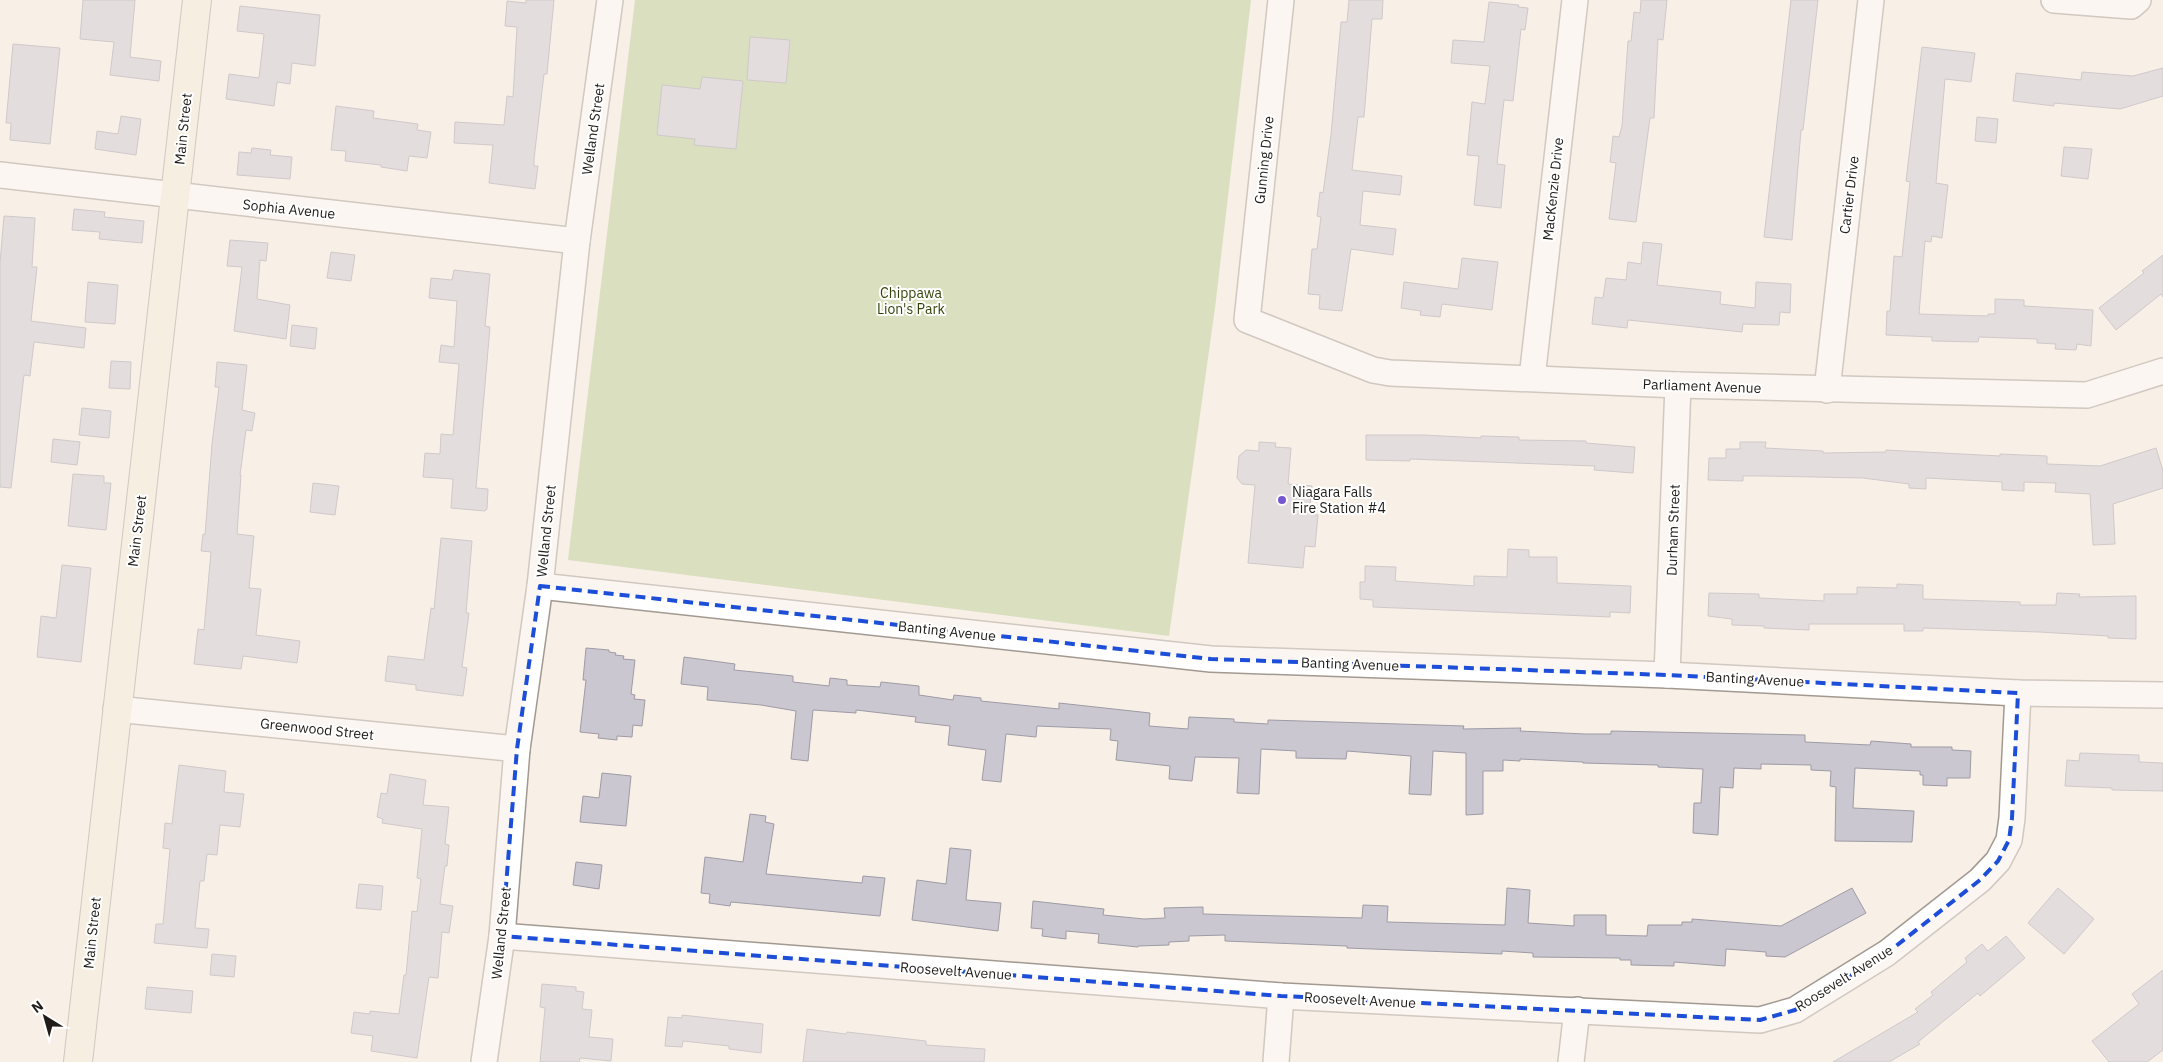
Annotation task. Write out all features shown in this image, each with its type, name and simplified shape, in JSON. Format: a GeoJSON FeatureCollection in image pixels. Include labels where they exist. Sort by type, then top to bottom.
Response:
{"type":"FeatureCollection","features":[{"type":"Feature","properties":{"kind":"main road","name":"Main Street"},"geometry":{"type":"LineString","coordinates":[[78,1062],[116,709],[198,0]]}},
{"type":"Feature","properties":{"kind":"street","name":"Welland Street"},"geometry":{"type":"LineString","coordinates":[[484,1062],[502,936],[517,749],[540,586],[577,241],[610,0]]}},
{"type":"Feature","properties":{"kind":"street","name":"Gunning Drive"},"geometry":{"type":"LineString","coordinates":[[1247,320],[1282,0]]}},
{"type":"Feature","properties":{"kind":"street","name":"MacKenzie Drive"},"geometry":{"type":"LineString","coordinates":[[1532,378],[1575,0]]}},
{"type":"Feature","properties":{"kind":"street","name":"Cartier Drive"},"geometry":{"type":"LineString","coordinates":[[1827,390],[1871,0]]}},
{"type":"Feature","properties":{"kind":"street"},"geometry":{"type":"LineString","coordinates":[[2054,0],[2131,6],[2138,0]]}},
{"type":"Feature","properties":{"kind":"street","name":"Sophia Avenue"},"geometry":{"type":"LineString","coordinates":[[0,175],[577,241]]}},
{"type":"Feature","properties":{"kind":"street","name":"Parliament Avenue"},"geometry":{"type":"LineString","coordinates":[[1247,320],[1373,370],[1390,373],[1827,390],[2087,395],[2163,371]]}},
{"type":"Feature","properties":{"kind":"street","name":"Durham Street"},"geometry":{"type":"LineString","coordinates":[[1668,675],[1678,385]]}},
{"type":"Feature","properties":{"kind":"street","name":"Banting Avenue"},"geometry":{"type":"LineString","coordinates":[[540,586],[1211,659],[1668,675],[2018,693],[2163,695]]}},
{"type":"Feature","properties":{"kind":"street","name":"Roosevelt Avenue"},"geometry":{"type":"LineString","coordinates":[[502,936],[1281,996],[1760,1020],[1795,1010],[1887,953],[1980,880],[1998,861],[2008,840],[2012,818],[2018,693]]}},
{"type":"Feature","properties":{"kind":"street","name":"Greenwood Street"},"geometry":{"type":"LineString","coordinates":[[116,709],[517,749]]}},
{"type":"Feature","properties":{"kind":"street"},"geometry":{"type":"LineString","coordinates":[[1276,1062],[1281,996]]}},
{"type":"Feature","properties":{"kind":"street"},"geometry":{"type":"LineString","coordinates":[[1571,1062],[1576,1010]]}},
{"type":"Feature","properties":{"kind":"highlighted area"},"geometry":{"type":"Polygon","coordinates":[[[540,586],[1211,659],[1667,675],[2018,693],[2012,818],[2009,840],[1998,861],[1980,880],[1887,953],[1795,1010],[1760,1020],[1281,996],[502,936],[517,749],[540,586]]]}},
{"type":"Feature","properties":{"kind":"green space","name":"Chippawa Lion's Park"},"geometry":{"type":"Polygon","coordinates":[[[635,0],[1251,0],[1215,308],[1169,636],[568,560],[635,0]]]}},
{"type":"Feature","properties":{"kind":"building"},"geometry":{"type":"Polygon","coordinates":[[[83,0],[135,0],[130,57],[161,61],[159,81],[110,75],[114,42],[80,39],[83,0]]]}},
{"type":"Feature","properties":{"kind":"building"},"geometry":{"type":"Polygon","coordinates":[[[526,0],[554,0],[547,74],[544,74],[534,159],[534,166],[538,166],[535,189],[489,183],[493,145],[454,143],[455,122],[504,125],[507,96],[513,97],[517,27],[505,26],[507,1],[526,3],[526,0]]]}},
{"type":"Feature","properties":{"kind":"building"},"geometry":{"type":"Polygon","coordinates":[[[1349,0],[1383,0],[1382,19],[1372,19],[1364,117],[1358,117],[1352,170],[1402,176],[1400,195],[1363,191],[1360,225],[1396,229],[1393,255],[1351,249],[1342,311],[1319,309],[1320,295],[1308,294],[1312,249],[1317,249],[1321,217],[1317,216],[1320,192],[1323,193],[1331,135],[1341,22],[1347,22],[1349,0]]]}},
{"type":"Feature","properties":{"kind":"building"},"geometry":{"type":"Polygon","coordinates":[[[1641,0],[1667,0],[1663,40],[1658,39],[1654,118],[1650,118],[1636,222],[1609,219],[1616,163],[1610,162],[1613,136],[1619,137],[1622,126],[1628,41],[1631,41],[1634,12],[1640,13],[1641,0]]]}},
{"type":"Feature","properties":{"kind":"building"},"geometry":{"type":"Polygon","coordinates":[[[1791,0],[1818,0],[1803,130],[1801,130],[1792,240],[1764,237],[1791,0]]]}},
{"type":"Feature","properties":{"kind":"building"},"geometry":{"type":"Polygon","coordinates":[[[1489,2],[1519,5],[1518,7],[1528,8],[1525,30],[1521,29],[1513,101],[1504,100],[1497,164],[1505,165],[1501,208],[1474,205],[1479,156],[1467,155],[1472,102],[1485,104],[1490,66],[1451,63],[1453,40],[1484,42],[1489,2]]]}},
{"type":"Feature","properties":{"kind":"building"},"geometry":{"type":"Polygon","coordinates":[[[240,6],[320,15],[315,66],[292,63],[290,84],[277,82],[274,106],[226,99],[229,74],[259,78],[264,34],[237,31],[240,6]]]}},
{"type":"Feature","properties":{"kind":"building"},"geometry":{"type":"Polygon","coordinates":[[[750,37],[790,40],[786,83],[747,80],[750,37]]]}},
{"type":"Feature","properties":{"kind":"building"},"geometry":{"type":"Polygon","coordinates":[[[13,44],[60,48],[50,144],[10,140],[11,123],[6,123],[13,44]]]}},
{"type":"Feature","properties":{"kind":"building"},"geometry":{"type":"Polygon","coordinates":[[[1922,47],[1975,53],[1971,82],[1945,79],[1936,183],[1948,185],[1942,238],[1932,236],[1931,242],[1925,241],[1919,314],[1988,316],[1988,314],[1995,314],[1995,299],[2024,300],[2024,306],[2093,310],[2091,346],[2077,344],[2076,350],[2055,349],[2056,344],[2037,343],[2037,339],[1979,337],[1978,342],[1932,341],[1932,337],[1886,335],[1887,311],[1890,311],[1894,256],[1902,257],[1910,182],[1906,181],[1922,47]]]}},
{"type":"Feature","properties":{"kind":"building"},"geometry":{"type":"Polygon","coordinates":[[[2163,68],[2163,96],[2120,109],[2054,103],[2054,106],[2013,101],[2016,73],[2081,80],[2082,72],[2133,76],[2163,68]]]}},
{"type":"Feature","properties":{"kind":"building"},"geometry":{"type":"Polygon","coordinates":[[[702,77],[743,81],[736,149],[694,145],[695,139],[657,135],[662,85],[700,89],[702,77]]]}},
{"type":"Feature","properties":{"kind":"building"},"geometry":{"type":"Polygon","coordinates":[[[336,106],[374,111],[373,118],[418,124],[417,130],[431,132],[427,158],[409,156],[407,171],[381,167],[381,165],[345,161],[346,151],[331,150],[336,106]]]}},
{"type":"Feature","properties":{"kind":"building"},"geometry":{"type":"Polygon","coordinates":[[[121,116],[141,119],[136,155],[95,149],[97,131],[118,134],[121,116]]]}},
{"type":"Feature","properties":{"kind":"building"},"geometry":{"type":"Polygon","coordinates":[[[1977,117],[1998,119],[1996,143],[1975,141],[1977,117]]]}},
{"type":"Feature","properties":{"kind":"building"},"geometry":{"type":"Polygon","coordinates":[[[2064,147],[2092,149],[2088,179],[2061,176],[2064,147]]]}},
{"type":"Feature","properties":{"kind":"building"},"geometry":{"type":"Polygon","coordinates":[[[252,148],[271,150],[270,155],[292,157],[290,179],[237,175],[239,152],[251,153],[252,148]]]}},
{"type":"Feature","properties":{"kind":"building"},"geometry":{"type":"Polygon","coordinates":[[[74,209],[105,212],[104,217],[144,221],[142,243],[99,239],[100,232],[72,230],[74,209]]]}},
{"type":"Feature","properties":{"kind":"building"},"geometry":{"type":"Polygon","coordinates":[[[4,216],[35,218],[32,267],[37,267],[31,321],[86,328],[84,348],[34,342],[30,376],[24,375],[11,488],[0,487],[0,263],[4,216]]]}},
{"type":"Feature","properties":{"kind":"building"},"geometry":{"type":"Polygon","coordinates":[[[230,240],[268,243],[266,261],[260,260],[257,299],[290,305],[286,339],[234,331],[242,267],[227,266],[230,240]]]}},
{"type":"Feature","properties":{"kind":"building"},"geometry":{"type":"Polygon","coordinates":[[[1643,242],[1662,244],[1657,285],[1721,292],[1720,304],[1755,308],[1756,282],[1791,284],[1790,313],[1780,312],[1779,325],[1743,324],[1742,332],[1628,320],[1627,328],[1592,324],[1595,297],[1603,298],[1606,278],[1626,280],[1628,262],[1641,264],[1643,242]]]}},
{"type":"Feature","properties":{"kind":"building"},"geometry":{"type":"Polygon","coordinates":[[[331,252],[355,255],[351,281],[327,278],[331,252]]]}},
{"type":"Feature","properties":{"kind":"building"},"geometry":{"type":"Polygon","coordinates":[[[2163,255],[2163,297],[2161,294],[2116,330],[2099,308],[2144,273],[2142,271],[2163,255]]]}},
{"type":"Feature","properties":{"kind":"building"},"geometry":{"type":"Polygon","coordinates":[[[1462,258],[1498,262],[1492,310],[1442,304],[1440,317],[1420,315],[1421,311],[1401,308],[1404,282],[1458,289],[1462,258]]]}},
{"type":"Feature","properties":{"kind":"building"},"geometry":{"type":"Polygon","coordinates":[[[454,270],[490,274],[485,326],[490,327],[476,488],[488,489],[487,509],[485,511],[451,508],[453,479],[423,477],[425,453],[440,454],[441,434],[453,435],[459,364],[439,362],[441,345],[454,347],[457,301],[429,298],[431,278],[452,280],[454,270]]]}},
{"type":"Feature","properties":{"kind":"building"},"geometry":{"type":"Polygon","coordinates":[[[88,282],[118,285],[115,324],[85,322],[88,282]]]}},
{"type":"Feature","properties":{"kind":"building"},"geometry":{"type":"Polygon","coordinates":[[[292,325],[317,328],[315,349],[290,346],[292,325]]]}},
{"type":"Feature","properties":{"kind":"building"},"geometry":{"type":"Polygon","coordinates":[[[111,361],[131,362],[130,389],[109,388],[111,361]]]}},
{"type":"Feature","properties":{"kind":"building"},"geometry":{"type":"Polygon","coordinates":[[[217,362],[247,365],[242,410],[255,413],[252,431],[246,430],[240,475],[237,534],[254,536],[249,588],[261,589],[256,635],[300,641],[297,663],[243,656],[241,669],[194,664],[198,629],[204,630],[211,552],[201,551],[203,534],[205,535],[212,444],[219,387],[215,387],[217,362]]]}},
{"type":"Feature","properties":{"kind":"building"},"geometry":{"type":"Polygon","coordinates":[[[82,408],[111,411],[109,438],[79,435],[82,408]]]}},
{"type":"Feature","properties":{"kind":"building"},"geometry":{"type":"Polygon","coordinates":[[[1366,435],[1519,437],[1519,440],[1586,441],[1586,443],[1635,447],[1633,473],[1594,470],[1595,466],[1410,459],[1410,461],[1366,460],[1366,435]]]}},
{"type":"Feature","properties":{"kind":"building"},"geometry":{"type":"Polygon","coordinates":[[[53,439],[80,442],[77,465],[51,462],[53,439]]]}},
{"type":"Feature","properties":{"kind":"building","name":"Niagara Falls Fire Station #4"},"geometry":{"type":"Polygon","coordinates":[[[1259,442],[1276,443],[1275,447],[1291,448],[1288,484],[1312,486],[1309,514],[1318,515],[1315,547],[1305,546],[1303,568],[1248,563],[1255,485],[1242,484],[1237,478],[1239,456],[1246,450],[1259,451],[1259,442]]]}},
{"type":"Feature","properties":{"kind":"building"},"geometry":{"type":"Polygon","coordinates":[[[1740,442],[1766,442],[1765,448],[1823,451],[1823,453],[1886,452],[1886,450],[2000,456],[2000,454],[2047,456],[2047,464],[2100,466],[2156,448],[2163,471],[2163,488],[2113,504],[2115,544],[2093,545],[2090,494],[2055,492],[2056,483],[2024,482],[2024,491],[2002,490],[2002,482],[1926,478],[1926,489],[1909,488],[1909,484],[1863,478],[1743,476],[1743,481],[1708,480],[1709,458],[1726,458],[1726,449],[1740,449],[1740,442]]]}},
{"type":"Feature","properties":{"kind":"building"},"geometry":{"type":"Polygon","coordinates":[[[73,474],[104,476],[104,483],[111,483],[106,530],[68,526],[73,474]]]}},
{"type":"Feature","properties":{"kind":"building"},"geometry":{"type":"Polygon","coordinates":[[[313,483],[339,486],[335,515],[310,512],[313,483]]]}},
{"type":"Feature","properties":{"kind":"building"},"geometry":{"type":"Polygon","coordinates":[[[441,538],[472,541],[466,613],[469,613],[462,667],[467,668],[463,696],[416,690],[416,685],[385,681],[388,656],[424,660],[431,608],[434,609],[441,538]]]}},
{"type":"Feature","properties":{"kind":"building"},"geometry":{"type":"Polygon","coordinates":[[[1508,549],[1529,550],[1529,557],[1557,557],[1557,583],[1631,586],[1630,613],[1610,612],[1610,617],[1373,607],[1373,600],[1360,599],[1360,582],[1365,582],[1365,566],[1396,567],[1395,581],[1474,586],[1474,576],[1507,577],[1508,549]]]}},
{"type":"Feature","properties":{"kind":"building"},"geometry":{"type":"Polygon","coordinates":[[[62,565],[91,568],[81,662],[37,657],[41,616],[56,618],[62,565]]]}},
{"type":"Feature","properties":{"kind":"building"},"geometry":{"type":"Polygon","coordinates":[[[1897,584],[1923,585],[1923,599],[2020,602],[2020,605],[2056,605],[2057,593],[2080,594],[2079,597],[2136,596],[2136,639],[2039,632],[1923,628],[1923,631],[1904,631],[1904,624],[1809,624],[1809,630],[1764,628],[1764,626],[1732,625],[1732,619],[1708,616],[1709,593],[1759,594],[1759,598],[1824,601],[1824,594],[1857,594],[1857,587],[1897,588],[1897,584]]]}},
{"type":"Feature","properties":{"kind":"building"},"geometry":{"type":"Polygon","coordinates":[[[586,648],[609,650],[609,652],[616,653],[615,655],[624,656],[623,659],[635,660],[631,694],[635,695],[634,699],[645,700],[642,726],[633,725],[632,737],[617,736],[617,740],[598,738],[599,734],[580,732],[586,680],[583,680],[586,648]]]}},
{"type":"Feature","properties":{"kind":"building"},"geometry":{"type":"Polygon","coordinates":[[[684,657],[735,664],[734,670],[793,676],[793,682],[829,686],[830,678],[847,680],[847,685],[880,687],[881,682],[919,686],[919,695],[953,700],[954,695],[981,698],[981,701],[1059,709],[1059,703],[1150,713],[1149,726],[1188,729],[1189,717],[1234,719],[1234,722],[1268,724],[1268,720],[1464,726],[1463,729],[1521,728],[1520,731],[1585,734],[1611,734],[1611,731],[1805,735],[1805,742],[1870,745],[1871,741],[1911,744],[1911,747],[1952,747],[1952,750],[1971,751],[1970,778],[1947,778],[1947,786],[1923,785],[1923,775],[1920,775],[1920,771],[1855,768],[1853,808],[1914,811],[1912,842],[1835,841],[1836,787],[1830,786],[1831,771],[1811,770],[1811,765],[1761,764],[1761,769],[1734,768],[1733,788],[1720,787],[1718,835],[1693,833],[1694,803],[1701,803],[1703,769],[1658,767],[1658,765],[1520,759],[1520,761],[1503,760],[1503,771],[1483,771],[1483,814],[1466,815],[1466,753],[1433,751],[1431,795],[1409,794],[1411,756],[1347,751],[1346,759],[1296,758],[1296,751],[1261,749],[1259,794],[1237,793],[1239,758],[1195,757],[1192,781],[1169,779],[1170,766],[1116,760],[1118,741],[1110,740],[1111,729],[1037,726],[1036,737],[1006,734],[1001,782],[982,780],[986,750],[948,745],[950,726],[915,722],[916,717],[856,710],[856,713],[813,710],[808,761],[791,759],[796,711],[761,705],[707,700],[708,687],[681,684],[684,657]]]}},
{"type":"Feature","properties":{"kind":"building"},"geometry":{"type":"Polygon","coordinates":[[[2080,753],[2139,755],[2139,762],[2163,763],[2163,791],[2112,790],[2112,788],[2065,786],[2067,760],[2079,761],[2080,753]]]}},
{"type":"Feature","properties":{"kind":"building"},"geometry":{"type":"Polygon","coordinates":[[[179,765],[226,771],[224,792],[244,794],[240,827],[220,825],[217,855],[207,854],[204,881],[200,881],[195,928],[209,929],[207,948],[154,943],[156,924],[163,924],[170,849],[163,848],[165,823],[172,824],[179,765]]]}},
{"type":"Feature","properties":{"kind":"building"},"geometry":{"type":"Polygon","coordinates":[[[602,773],[631,776],[626,826],[580,822],[583,796],[599,798],[602,773]]]}},
{"type":"Feature","properties":{"kind":"building"},"geometry":{"type":"Polygon","coordinates":[[[390,774],[426,780],[423,805],[449,807],[445,844],[449,845],[440,904],[453,906],[449,933],[442,932],[438,978],[429,977],[417,1058],[371,1051],[373,1036],[351,1033],[354,1012],[370,1014],[370,1011],[399,1014],[404,975],[406,975],[412,911],[417,912],[421,879],[417,878],[422,829],[382,823],[383,819],[377,817],[381,793],[387,794],[390,774]]]}},
{"type":"Feature","properties":{"kind":"building"},"geometry":{"type":"Polygon","coordinates":[[[750,814],[766,816],[765,822],[774,824],[766,874],[862,883],[863,876],[885,878],[880,916],[731,902],[730,906],[709,903],[710,894],[701,893],[705,857],[743,862],[750,814]]]}},
{"type":"Feature","properties":{"kind":"building"},"geometry":{"type":"Polygon","coordinates":[[[950,848],[971,850],[966,900],[1001,903],[998,931],[912,920],[917,880],[946,884],[950,848]]]}},
{"type":"Feature","properties":{"kind":"building"},"geometry":{"type":"Polygon","coordinates":[[[576,862],[602,865],[599,889],[573,885],[576,862]]]}},
{"type":"Feature","properties":{"kind":"building"},"geometry":{"type":"Polygon","coordinates":[[[359,884],[383,886],[381,910],[356,908],[359,884]]]}},
{"type":"Feature","properties":{"kind":"building"},"geometry":{"type":"Polygon","coordinates":[[[1507,888],[1530,890],[1528,923],[1574,926],[1574,915],[1606,915],[1606,935],[1647,936],[1648,925],[1682,925],[1682,922],[1692,922],[1692,919],[1781,926],[1852,888],[1866,913],[1785,957],[1766,956],[1766,952],[1726,949],[1725,966],[1674,962],[1674,966],[1631,965],[1631,960],[1620,960],[1620,958],[1533,957],[1533,953],[1502,951],[1502,954],[1225,941],[1225,935],[1189,936],[1189,941],[1169,942],[1169,945],[1138,947],[1098,943],[1099,934],[1066,931],[1066,939],[1042,936],[1043,929],[1031,928],[1033,901],[1104,909],[1103,915],[1144,919],[1165,918],[1164,908],[1203,907],[1203,914],[1362,918],[1363,905],[1388,906],[1387,922],[1505,925],[1507,888]]]}},
{"type":"Feature","properties":{"kind":"building"},"geometry":{"type":"Polygon","coordinates":[[[2058,888],[2094,919],[2064,954],[2028,923],[2058,888]]]}},
{"type":"Feature","properties":{"kind":"building"},"geometry":{"type":"Polygon","coordinates":[[[2006,936],[2025,958],[1980,996],[1978,993],[1918,1042],[1920,1044],[1889,1062],[1833,1062],[1918,1012],[1915,1009],[1933,995],[1931,992],[1967,962],[1965,958],[1982,944],[1988,951],[2006,936]]]}},
{"type":"Feature","properties":{"kind":"building"},"geometry":{"type":"Polygon","coordinates":[[[212,954],[236,956],[234,977],[210,975],[212,954]]]}},
{"type":"Feature","properties":{"kind":"building"},"geometry":{"type":"Polygon","coordinates":[[[2163,970],[2163,1050],[2147,1062],[2109,1062],[2092,1041],[2139,1004],[2132,994],[2163,970]]]}},
{"type":"Feature","properties":{"kind":"building"},"geometry":{"type":"Polygon","coordinates":[[[542,984],[576,987],[576,991],[584,992],[582,1009],[592,1010],[589,1037],[613,1039],[611,1061],[580,1058],[579,1062],[540,1062],[545,1008],[540,1007],[542,984]]]}},
{"type":"Feature","properties":{"kind":"building"},"geometry":{"type":"Polygon","coordinates":[[[147,987],[193,991],[191,1013],[145,1009],[147,987]]]}},
{"type":"Feature","properties":{"kind":"building"},"geometry":{"type":"Polygon","coordinates":[[[682,1015],[763,1024],[761,1053],[729,1049],[729,1046],[683,1041],[682,1047],[665,1046],[668,1017],[682,1018],[682,1015]]]}},
{"type":"Feature","properties":{"kind":"building"},"geometry":{"type":"Polygon","coordinates":[[[807,1029],[926,1041],[926,1045],[985,1049],[984,1062],[803,1062],[807,1029]]]}},
{"type":"Feature","properties":{"kind":"place","name":"Niagara Falls Fire Station #4"},"geometry":{"type":"Point","coordinates":[1282,500]}}]}
